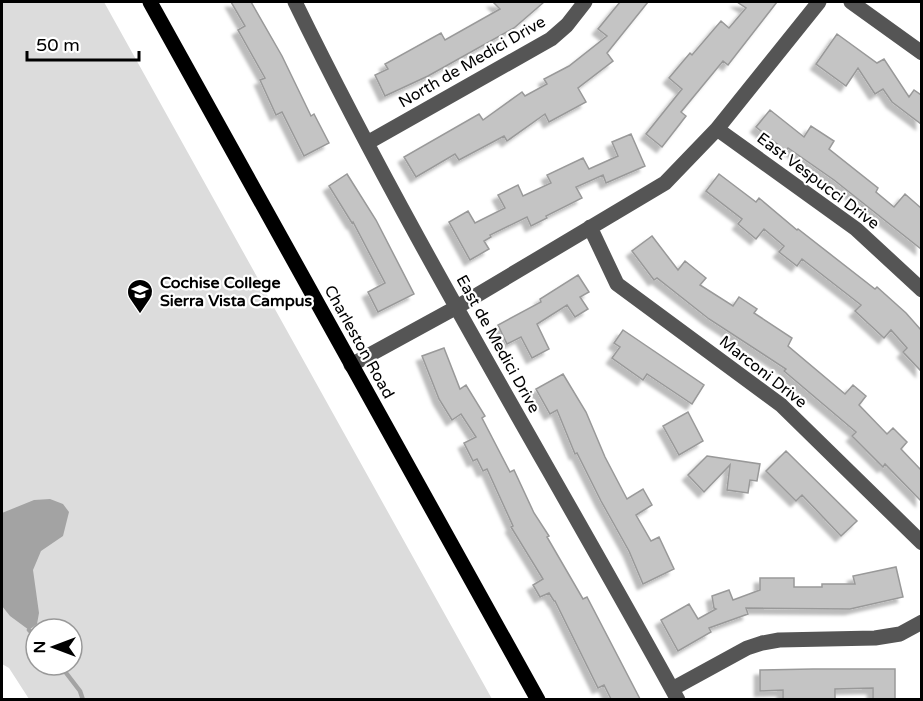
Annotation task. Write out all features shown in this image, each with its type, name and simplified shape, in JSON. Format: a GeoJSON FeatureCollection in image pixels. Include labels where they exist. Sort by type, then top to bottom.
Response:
{"type":"FeatureCollection","features":[{"type":"Feature","properties":{"kind":"main road","name":"Charleston Road"},"geometry":{"type":"LineString","coordinates":[[150,2],[538,699]]}},
{"type":"Feature","properties":{"kind":"street","name":"East de Medici Drive"},"geometry":{"type":"LineString","coordinates":[[295,2],[367,142],[457,307],[675,694]]}},
{"type":"Feature","properties":{"kind":"street","name":"North de Medici Drive"},"geometry":{"type":"LineString","coordinates":[[367,142],[551,39],[567,25],[585,2]]}},
{"type":"Feature","properties":{"kind":"street"},"geometry":{"type":"LineString","coordinates":[[351,365],[457,307],[665,183],[717,129],[819,2]]}},
{"type":"Feature","properties":{"kind":"street"},"geometry":{"type":"LineString","coordinates":[[851,2],[921,53]]}},
{"type":"Feature","properties":{"kind":"street","name":"East Vespucci Drive"},"geometry":{"type":"LineString","coordinates":[[717,129],[856,229],[921,290]]}},
{"type":"Feature","properties":{"kind":"street","name":"Marconi Drive"},"geometry":{"type":"LineString","coordinates":[[590,227],[617,284],[781,405],[921,543]]}},
{"type":"Feature","properties":{"kind":"street"},"geometry":{"type":"LineString","coordinates":[[675,694],[747,648],[762,643],[779,640],[875,639],[900,634],[921,622]]}},
{"type":"Feature","properties":{"kind":"shaded area","name":"Cochise College Sierra Vista Campus"},"geometry":{"type":"Polygon","coordinates":[[[2,2],[104,2],[492,699],[29,699],[9,668],[2,664],[2,2]]]}},
{"type":"Feature","properties":{"kind":"shaded area"},"geometry":{"type":"Polygon","coordinates":[[[50,499],[63,504],[69,512],[63,536],[41,551],[33,570],[39,613],[38,617],[24,617],[24,626],[10,616],[2,606],[2,513],[34,500],[50,499]]]}},
{"type":"Feature","properties":{"kind":"building"},"geometry":{"type":"Polygon","coordinates":[[[231,2],[251,2],[282,56],[311,116],[314,114],[329,143],[304,156],[282,112],[276,115],[260,80],[265,78],[238,30],[245,26],[231,2]]]}},
{"type":"Feature","properties":{"kind":"building"},"geometry":{"type":"Polygon","coordinates":[[[493,2],[544,2],[514,28],[428,76],[385,96],[375,75],[388,69],[385,64],[441,33],[445,40],[500,9],[493,2]]]}},
{"type":"Feature","properties":{"kind":"building"},"geometry":{"type":"Polygon","coordinates":[[[620,2],[648,2],[607,53],[613,61],[578,88],[586,102],[549,122],[545,114],[507,141],[504,136],[459,160],[455,154],[416,177],[404,157],[479,114],[483,120],[522,92],[525,96],[547,84],[544,79],[569,66],[607,36],[598,29],[620,2]]]}},
{"type":"Feature","properties":{"kind":"building"},"geometry":{"type":"Polygon","coordinates":[[[737,2],[777,2],[728,65],[723,61],[681,112],[686,116],[662,147],[646,134],[682,89],[669,78],[721,21],[729,28],[746,8],[737,2]]]}},
{"type":"Feature","properties":{"kind":"building"},"geometry":{"type":"Polygon","coordinates":[[[837,34],[877,63],[884,59],[909,97],[914,90],[921,95],[921,124],[892,102],[883,89],[875,94],[858,68],[846,86],[816,64],[837,34]]]}},
{"type":"Feature","properties":{"kind":"building"},"geometry":{"type":"Polygon","coordinates":[[[770,110],[804,137],[811,126],[834,141],[829,149],[878,188],[876,192],[894,207],[905,194],[921,208],[921,249],[834,180],[788,148],[786,151],[756,127],[770,110]]]}},
{"type":"Feature","properties":{"kind":"building"},"geometry":{"type":"Polygon","coordinates":[[[631,134],[645,166],[606,183],[603,175],[576,187],[582,198],[531,226],[527,217],[490,235],[491,237],[484,241],[489,249],[470,260],[449,222],[468,211],[475,223],[505,208],[498,195],[518,185],[523,196],[551,183],[547,175],[583,158],[589,169],[618,156],[612,142],[631,134]]]}},
{"type":"Feature","properties":{"kind":"building"},"geometry":{"type":"Polygon","coordinates":[[[347,174],[376,220],[414,294],[378,312],[368,292],[385,283],[353,222],[329,186],[347,174]]]}},
{"type":"Feature","properties":{"kind":"building"},"geometry":{"type":"Polygon","coordinates":[[[719,174],[756,202],[759,198],[875,289],[877,287],[906,313],[921,330],[921,371],[903,352],[907,348],[891,330],[884,338],[855,311],[861,305],[802,259],[797,266],[779,252],[784,246],[764,229],[756,239],[738,224],[742,219],[706,191],[719,174]]]}},
{"type":"Feature","properties":{"kind":"building"},"geometry":{"type":"Polygon","coordinates":[[[652,236],[678,270],[685,261],[706,278],[700,285],[733,306],[739,297],[757,309],[754,313],[792,338],[788,346],[845,394],[853,385],[866,396],[859,405],[887,434],[893,428],[907,442],[901,449],[921,470],[921,501],[885,464],[883,467],[852,436],[856,432],[784,371],[786,369],[709,319],[657,278],[654,280],[632,251],[652,236]]]}},
{"type":"Feature","properties":{"kind":"building"},"geometry":{"type":"Polygon","coordinates":[[[578,275],[589,292],[580,297],[588,309],[575,317],[567,305],[537,324],[549,349],[532,358],[521,337],[507,344],[498,325],[541,302],[540,299],[578,275]]]}},
{"type":"Feature","properties":{"kind":"building"},"geometry":{"type":"Polygon","coordinates":[[[623,330],[704,385],[692,404],[647,374],[643,380],[612,358],[620,347],[614,343],[623,330]]]}},
{"type":"Feature","properties":{"kind":"building"},"geometry":{"type":"Polygon","coordinates":[[[444,348],[460,389],[466,385],[485,416],[482,418],[510,472],[514,470],[534,513],[583,599],[587,597],[640,699],[611,699],[604,685],[598,688],[555,601],[549,593],[540,597],[533,585],[543,579],[511,527],[513,526],[487,469],[483,471],[477,459],[473,461],[464,443],[476,437],[461,414],[452,420],[439,399],[422,356],[444,348]]]}},
{"type":"Feature","properties":{"kind":"building"},"geometry":{"type":"Polygon","coordinates":[[[563,374],[586,412],[605,457],[627,499],[643,489],[652,505],[636,515],[651,541],[659,537],[674,569],[643,584],[629,551],[577,453],[575,454],[557,410],[550,414],[536,389],[563,374]]]}},
{"type":"Feature","properties":{"kind":"building"},"geometry":{"type":"Polygon","coordinates":[[[688,412],[703,441],[679,455],[663,426],[688,412]]]}},
{"type":"Feature","properties":{"kind":"building"},"geometry":{"type":"Polygon","coordinates":[[[786,451],[857,521],[841,536],[802,495],[796,501],[766,471],[786,451]]]}},
{"type":"Feature","properties":{"kind":"building"},"geometry":{"type":"Polygon","coordinates":[[[707,456],[760,464],[757,481],[750,480],[748,493],[727,490],[730,465],[704,492],[688,475],[707,456]]]}},
{"type":"Feature","properties":{"kind":"building"},"geometry":{"type":"Polygon","coordinates":[[[896,567],[903,597],[850,609],[746,608],[748,614],[709,628],[711,632],[678,651],[661,620],[689,604],[698,619],[716,609],[712,596],[729,590],[733,600],[760,590],[760,578],[794,578],[794,587],[822,587],[822,584],[855,584],[853,576],[896,567]]]}},
{"type":"Feature","properties":{"kind":"building"},"geometry":{"type":"Polygon","coordinates":[[[895,669],[895,699],[873,699],[873,688],[835,689],[835,699],[783,699],[783,690],[760,691],[760,670],[895,669]]]}},
{"type":"Feature","properties":{"kind":"waterway"},"geometry":{"type":"LineString","coordinates":[[69,677],[80,691],[83,700]]}},
{"type":"Feature","properties":{"kind":"place","name":"Cochise College Sierra Vista Campus"},"geometry":{"type":"Point","coordinates":[140,315]}}]}
